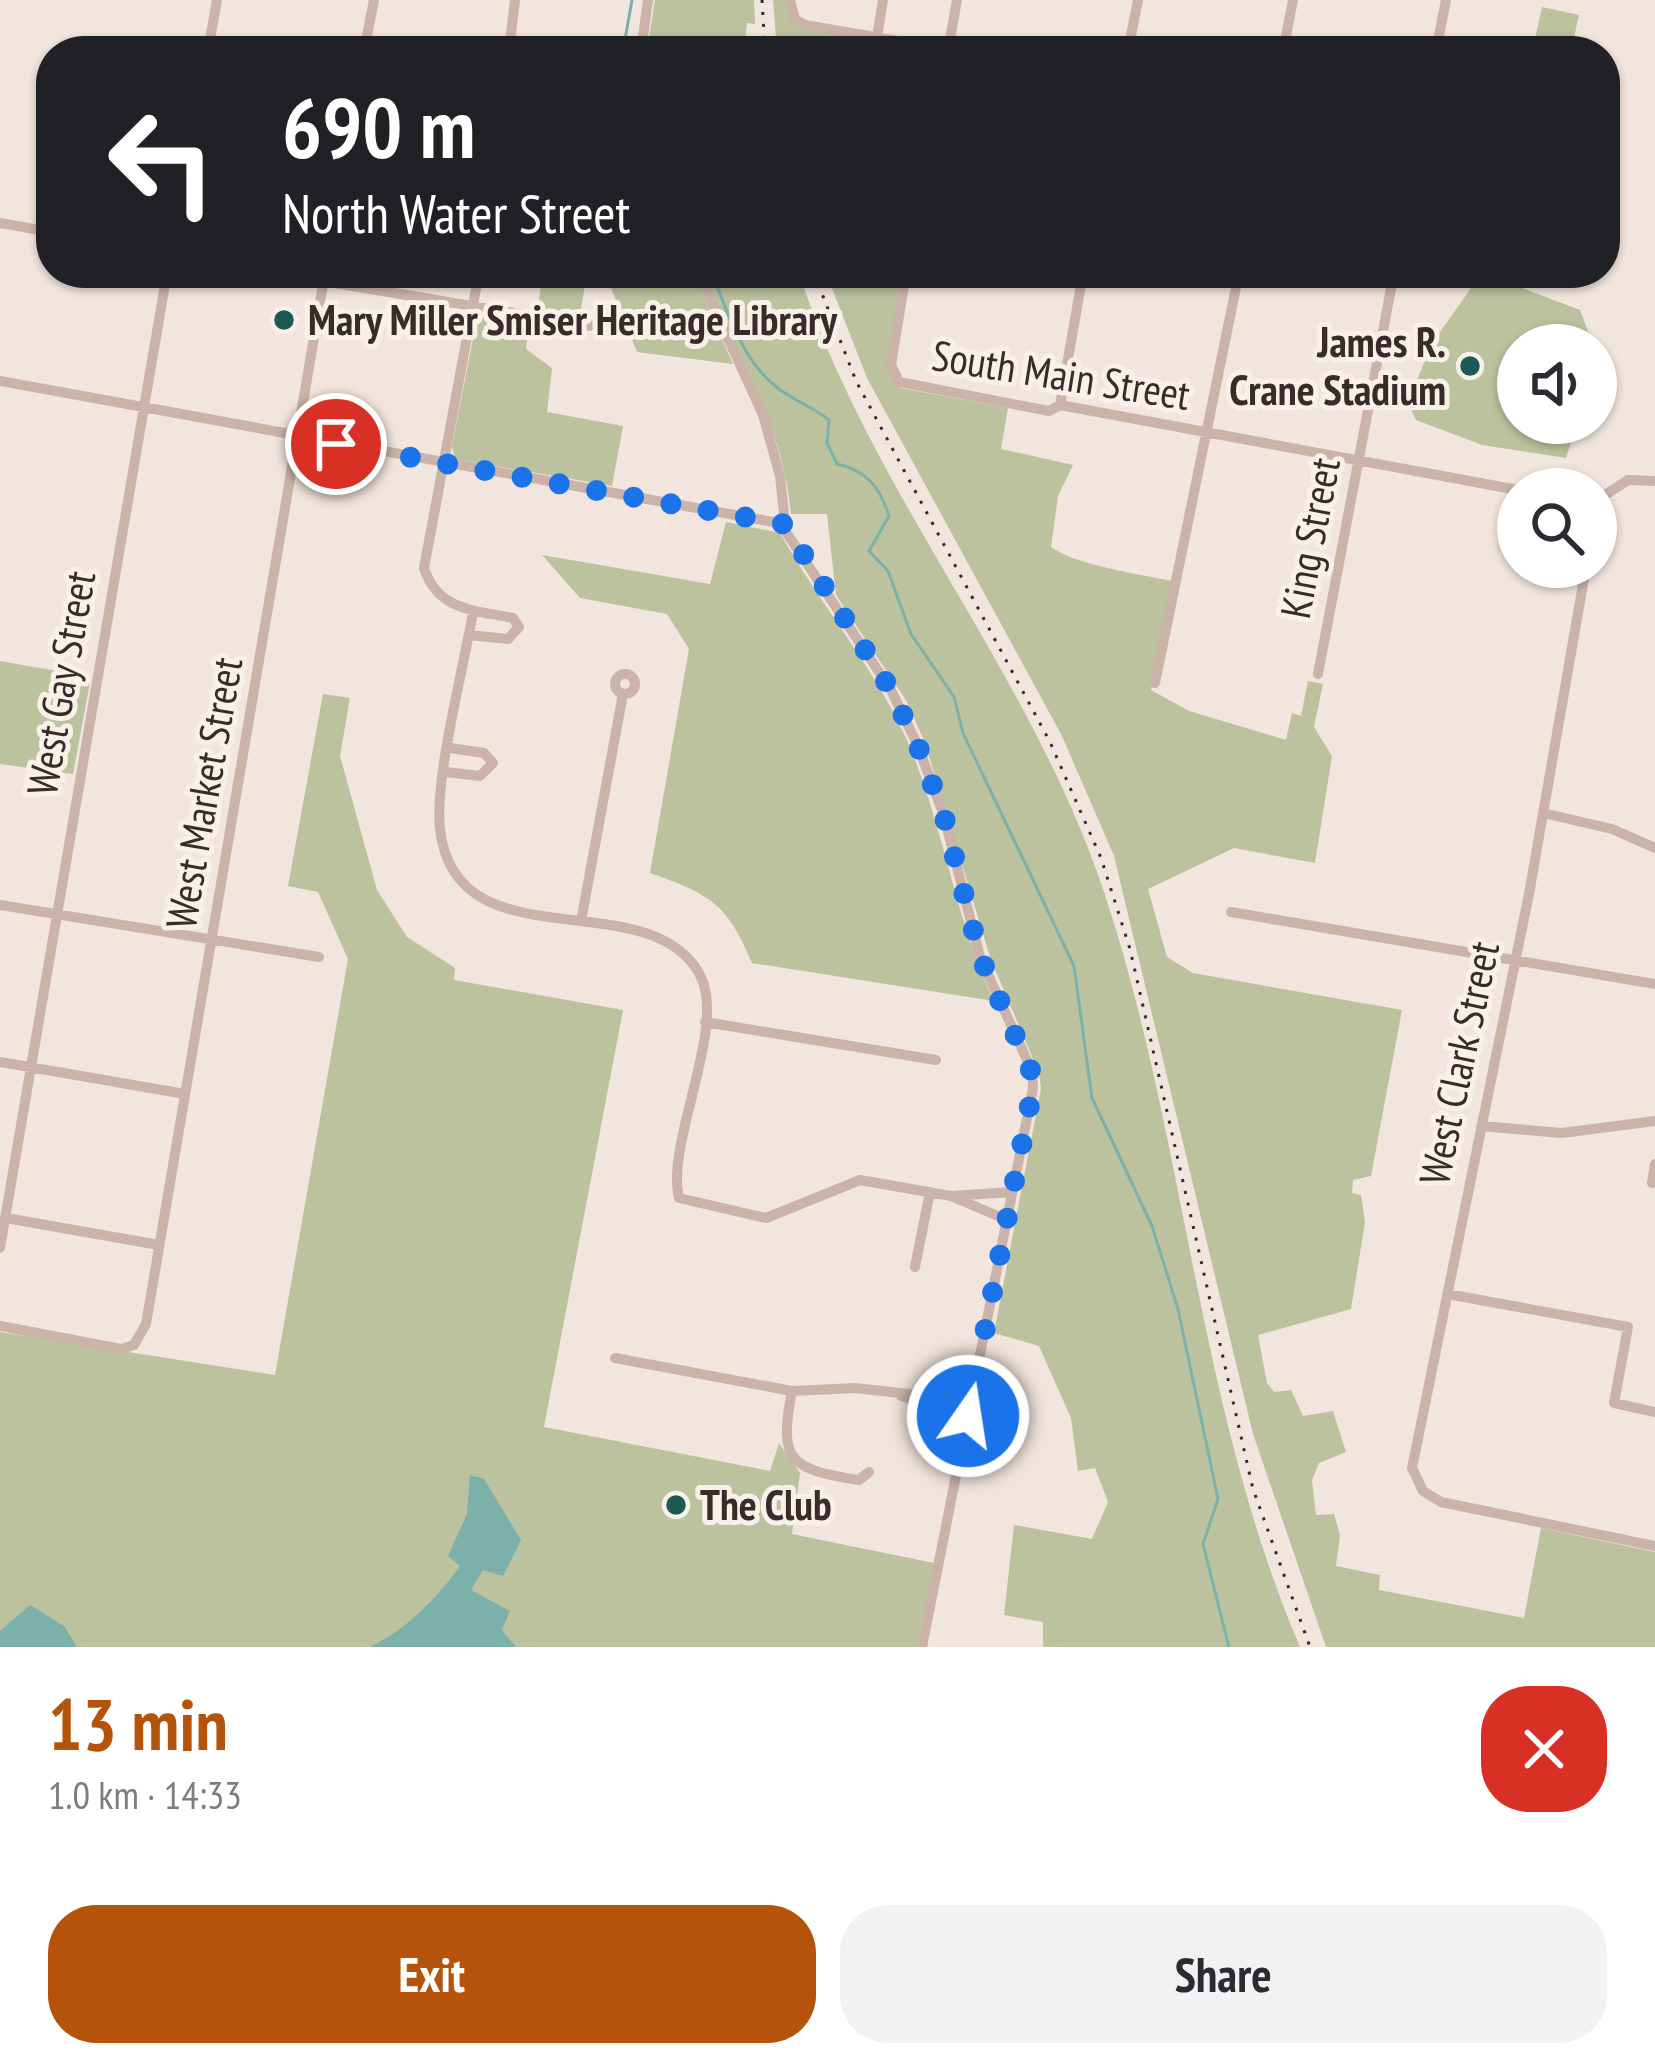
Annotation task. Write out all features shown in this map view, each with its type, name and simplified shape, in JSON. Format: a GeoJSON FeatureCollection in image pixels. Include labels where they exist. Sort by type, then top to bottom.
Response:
{"type":"FeatureCollection","features":[{"type":"Feature","properties":{"kind":"street"},"geometry":{"type":"LineString","coordinates":[[211,36],[217,0]]}},
{"type":"Feature","properties":{"kind":"street"},"geometry":{"type":"LineString","coordinates":[[367,36],[374,0]]}},
{"type":"Feature","properties":{"kind":"street"},"geometry":{"type":"LineString","coordinates":[[510,36],[515,0]]}},
{"type":"Feature","properties":{"kind":"street"},"geometry":{"type":"LineString","coordinates":[[643,36],[648,0]]}},
{"type":"Feature","properties":{"kind":"street"},"geometry":{"type":"LineString","coordinates":[[790,0],[795,19],[872,36]]}},
{"type":"Feature","properties":{"kind":"street"},"geometry":{"type":"LineString","coordinates":[[877,36],[883,0]]}},
{"type":"Feature","properties":{"kind":"street"},"geometry":{"type":"LineString","coordinates":[[953,36],[957,0]]}},
{"type":"Feature","properties":{"kind":"street"},"geometry":{"type":"LineString","coordinates":[[1131,36],[1138,0]]}},
{"type":"Feature","properties":{"kind":"street"},"geometry":{"type":"LineString","coordinates":[[1286,36],[1293,0]]}},
{"type":"Feature","properties":{"kind":"street"},"geometry":{"type":"LineString","coordinates":[[1439,36],[1446,0]]}},
{"type":"Feature","properties":{"kind":"street"},"geometry":{"type":"LineString","coordinates":[[0,223],[36,229]]}},
{"type":"Feature","properties":{"kind":"street","name":"West Gay Street"},"geometry":{"type":"LineString","coordinates":[[0,1248],[164,288]]}},
{"type":"Feature","properties":{"kind":"street","name":"West Market Street"},"geometry":{"type":"LineString","coordinates":[[0,1326],[121,1349],[134,1345],[146,1324],[322,288]]}},
{"type":"Feature","properties":{"kind":"street"},"geometry":{"type":"LineString","coordinates":[[373,288],[591,326]]}},
{"type":"Feature","properties":{"kind":"street"},"geometry":{"type":"LineString","coordinates":[[469,635],[508,639],[518,627],[513,618],[473,612],[434,592],[424,568],[475,288]]}},
{"type":"Feature","properties":{"kind":"street"},"geometry":{"type":"LineString","coordinates":[[705,288],[763,415],[780,476],[784,524],[891,690],[918,746],[944,816],[980,956],[1031,1071],[1033,1088],[922,1647]]}},
{"type":"Feature","properties":{"kind":"street","name":"South Main Street"},"geometry":{"type":"LineString","coordinates":[[902,288],[891,364],[899,382],[1049,411],[1060,405],[1497,486]]}},
{"type":"Feature","properties":{"kind":"street"},"geometry":{"type":"LineString","coordinates":[[1060,405],[1080,288]]}},
{"type":"Feature","properties":{"kind":"street"},"geometry":{"type":"LineString","coordinates":[[1155,683],[1236,288]]}},
{"type":"Feature","properties":{"kind":"street","name":"King Street"},"geometry":{"type":"LineString","coordinates":[[1318,674],[1391,288]]}},
{"type":"Feature","properties":{"kind":"street"},"geometry":{"type":"LineString","coordinates":[[0,381],[784,524]]}},
{"type":"Feature","properties":{"kind":"street"},"geometry":{"type":"LineString","coordinates":[[1617,487],[1628,480],[1655,481]]}},
{"type":"Feature","properties":{"kind":"street","name":"West Clark Street"},"geometry":{"type":"LineString","coordinates":[[1582,588],[1413,1475],[1423,1491],[1441,1502],[1655,1546]]}},
{"type":"Feature","properties":{"kind":"street"},"geometry":{"type":"LineString","coordinates":[[473,612],[440,831],[454,871],[484,901],[501,908],[650,935],[682,952],[703,978],[705,1022],[677,1189],[685,1202],[766,1218],[860,1180],[951,1196],[1007,1220]]}},
{"type":"Feature","properties":{"kind":"street"},"geometry":{"type":"LineString","coordinates":[[580,921],[623,694]]}},
{"type":"Feature","properties":{"kind":"street"},"geometry":{"type":"LineString","coordinates":[[446,772],[480,776],[493,763],[484,753],[450,748]]}},
{"type":"Feature","properties":{"kind":"street"},"geometry":{"type":"LineString","coordinates":[[1543,813],[1612,829],[1655,848]]}},
{"type":"Feature","properties":{"kind":"street"},"geometry":{"type":"LineString","coordinates":[[0,905],[319,957]]}},
{"type":"Feature","properties":{"kind":"street"},"geometry":{"type":"LineString","coordinates":[[1232,912],[1655,984]]}},
{"type":"Feature","properties":{"kind":"street"},"geometry":{"type":"LineString","coordinates":[[705,1022],[936,1060]]}},
{"type":"Feature","properties":{"kind":"street"},"geometry":{"type":"LineString","coordinates":[[0,1062],[185,1094]]}},
{"type":"Feature","properties":{"kind":"street"},"geometry":{"type":"LineString","coordinates":[[1481,1126],[1562,1133],[1655,1121]]}},
{"type":"Feature","properties":{"kind":"street"},"geometry":{"type":"LineString","coordinates":[[1652,1183],[1655,1164]]}},
{"type":"Feature","properties":{"kind":"street"},"geometry":{"type":"LineString","coordinates":[[915,1267],[930,1192]]}},
{"type":"Feature","properties":{"kind":"street"},"geometry":{"type":"LineString","coordinates":[[951,1196],[1012,1192]]}},
{"type":"Feature","properties":{"kind":"street"},"geometry":{"type":"LineString","coordinates":[[6,1218],[159,1244]]}},
{"type":"Feature","properties":{"kind":"street"},"geometry":{"type":"LineString","coordinates":[[1447,1294],[1628,1327],[1614,1403],[1655,1412]]}},
{"type":"Feature","properties":{"kind":"street"},"geometry":{"type":"LineString","coordinates":[[615,1358],[792,1391],[855,1388],[970,1401]]}},
{"type":"Feature","properties":{"kind":"street"},"geometry":{"type":"LineString","coordinates":[[792,1391],[784,1441],[792,1459],[820,1474],[859,1480],[868,1472]]}},
{"type":"Feature","properties":{"kind":"street"},"geometry":{"type":"LineString","coordinates":[[898,1395],[968,1416]]}},
{"type":"Feature","properties":{"kind":"green space"},"geometry":{"type":"Polygon","coordinates":[[[655,0],[754,0],[755,24],[747,23],[746,36],[649,36],[655,0]]]}},
{"type":"Feature","properties":{"kind":"green space"},"geometry":{"type":"Polygon","coordinates":[[[773,0],[787,0],[794,22],[858,36],[776,36],[773,0]]]}},
{"type":"Feature","properties":{"kind":"green space"},"geometry":{"type":"Polygon","coordinates":[[[1542,7],[1579,15],[1574,36],[1536,36],[1542,7]]]}},
{"type":"Feature","properties":{"kind":"green space"},"geometry":{"type":"Polygon","coordinates":[[[541,288],[585,288],[579,319],[537,312],[541,288]]]}},
{"type":"Feature","properties":{"kind":"green space"},"geometry":{"type":"Polygon","coordinates":[[[611,288],[700,288],[733,364],[637,352],[611,288]]]}},
{"type":"Feature","properties":{"kind":"green space"},"geometry":{"type":"Polygon","coordinates":[[[709,288],[805,288],[866,431],[1036,733],[1073,811],[1132,985],[1237,1462],[1265,1556],[1300,1647],[1043,1647],[1043,1622],[1004,1615],[1014,1525],[1092,1539],[1108,1502],[1095,1468],[1078,1471],[1071,1418],[1039,1346],[994,1333],[1041,1088],[1039,1073],[991,960],[925,743],[907,702],[836,595],[827,514],[791,514],[779,450],[709,288]]]}},
{"type":"Feature","properties":{"kind":"green space"},"geometry":{"type":"Polygon","coordinates":[[[832,288],[899,288],[887,364],[900,388],[1008,408],[1001,449],[1073,465],[1058,496],[1051,547],[1091,564],[1172,581],[1151,690],[1189,711],[1286,740],[1292,713],[1301,716],[1308,681],[1323,684],[1314,727],[1332,756],[1315,863],[1234,848],[1148,889],[1167,957],[1193,973],[1402,1010],[1371,1176],[1353,1180],[1352,1193],[1361,1195],[1365,1222],[1351,1309],[1258,1335],[1267,1383],[1274,1392],[1291,1390],[1303,1416],[1333,1411],[1346,1452],[1319,1463],[1312,1480],[1316,1515],[1334,1514],[1340,1535],[1336,1566],[1380,1575],[1379,1590],[1524,1618],[1541,1528],[1655,1552],[1655,1647],[1326,1647],[1253,1434],[1114,856],[1062,736],[867,378],[832,288]]]}},
{"type":"Feature","properties":{"kind":"green space","name":"James R. Crane Stadium"},"geometry":{"type":"Polygon","coordinates":[[[1471,288],[1522,288],[1580,310],[1585,324],[1497,324],[1497,444],[1570,444],[1566,458],[1482,445],[1416,420],[1408,403],[1432,343],[1471,288]]]}},
{"type":"Feature","properties":{"kind":"green space"},"geometry":{"type":"Polygon","coordinates":[[[485,317],[529,326],[526,349],[552,368],[547,412],[623,426],[612,486],[455,459],[452,446],[476,323],[485,317]]]}},
{"type":"Feature","properties":{"kind":"green space"},"geometry":{"type":"Polygon","coordinates":[[[726,522],[780,533],[893,711],[919,771],[969,937],[994,1001],[752,963],[734,927],[714,903],[650,873],[689,649],[667,614],[580,598],[542,555],[710,584],[726,522]]]}},
{"type":"Feature","properties":{"kind":"green space"},"geometry":{"type":"Polygon","coordinates":[[[0,661],[91,677],[73,774],[0,764],[0,661]]]}},
{"type":"Feature","properties":{"kind":"green space"},"geometry":{"type":"Polygon","coordinates":[[[323,694],[350,698],[340,756],[377,890],[407,937],[455,968],[454,980],[623,1010],[544,1427],[770,1471],[779,1443],[800,1473],[792,1534],[934,1563],[917,1647],[0,1647],[0,1332],[275,1375],[348,959],[318,892],[288,886],[323,694]]]}},
{"type":"Feature","properties":{"kind":"water"},"geometry":{"type":"Polygon","coordinates":[[[470,1475],[484,1479],[521,1540],[503,1576],[483,1570],[471,1590],[510,1611],[502,1630],[516,1647],[370,1647],[420,1612],[460,1566],[448,1556],[467,1514],[470,1475]]]}},
{"type":"Feature","properties":{"kind":"water"},"geometry":{"type":"Polygon","coordinates":[[[30,1605],[64,1626],[77,1647],[0,1647],[0,1631],[30,1605]]]}},
{"type":"Feature","properties":{"kind":"waterway"},"geometry":{"type":"LineString","coordinates":[[626,36],[632,0]]}},
{"type":"Feature","properties":{"kind":"waterway"},"geometry":{"type":"LineString","coordinates":[[717,288],[755,365],[779,389],[829,420],[827,443],[837,464],[864,476],[881,497],[889,516],[869,551],[888,571],[911,634],[954,697],[963,733],[1074,966],[1092,1098],[1152,1226],[1178,1309],[1218,1499],[1203,1544],[1229,1647]]}},
{"type":"Feature","properties":{"kind":"railway"},"geometry":{"type":"LineString","coordinates":[[762,0],[764,36]]}},
{"type":"Feature","properties":{"kind":"railway"},"geometry":{"type":"LineString","coordinates":[[820,288],[856,381],[1050,742],[1101,858],[1130,949],[1253,1489],[1310,1647]]}},
{"type":"Feature","properties":{"kind":"place","name":"Mary Miller Smiser Heritage Library"},"geometry":{"type":"Point","coordinates":[284,320]}},
{"type":"Feature","properties":{"kind":"place","name":"James R. Crane Stadium"},"geometry":{"type":"Point","coordinates":[1470,366]}},
{"type":"Feature","properties":{"kind":"place","name":"The Club"},"geometry":{"type":"Point","coordinates":[676,1505]}},
{"type":"Feature","properties":{"kind":"route"},"geometry":{"type":"LineString","coordinates":[[336,444],[784,524],[800,556],[891,690],[918,746],[944,816],[980,956],[1031,1071],[1033,1088],[968,1416]]}}]}
